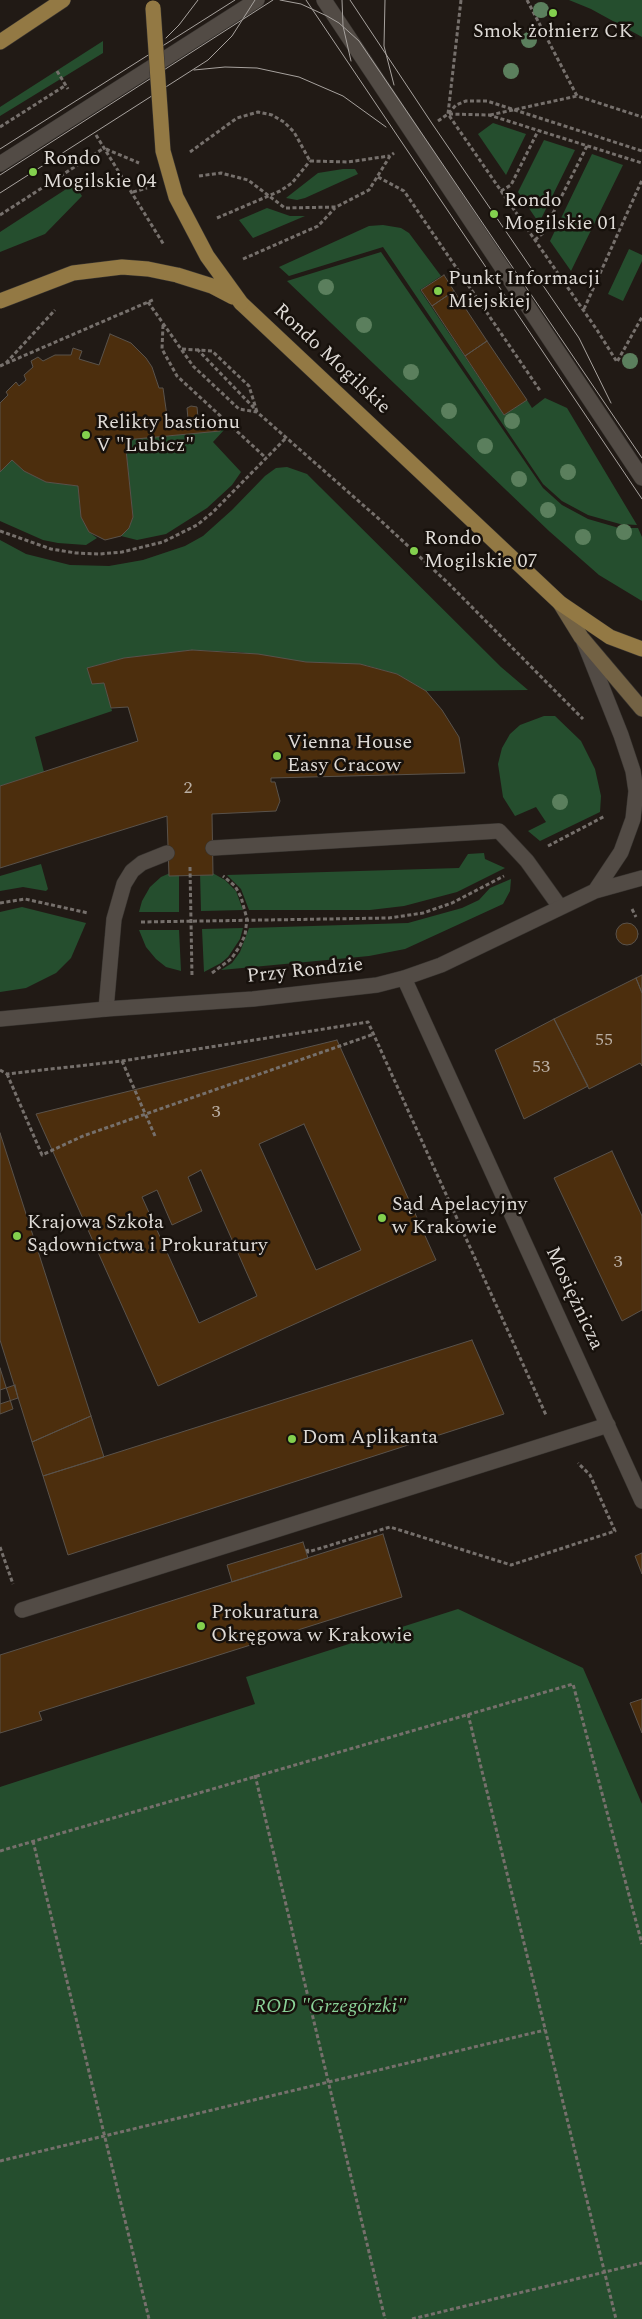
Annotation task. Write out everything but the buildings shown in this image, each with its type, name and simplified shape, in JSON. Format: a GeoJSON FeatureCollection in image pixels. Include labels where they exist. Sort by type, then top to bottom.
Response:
{"type":"FeatureCollection","features":[{"type":"Feature","properties":{"kind":"main road"},"geometry":{"type":"LineString","coordinates":[[0,42],[63,0]]}},
{"type":"Feature","properties":{"kind":"main road","name":"Rondo Mogilskie"},"geometry":{"type":"LineString","coordinates":[[152,4],[163,151],[176,196],[206,256],[241,303],[560,603],[581,619],[610,636],[642,649]]}},
{"type":"Feature","properties":{"kind":"main road"},"geometry":{"type":"LineString","coordinates":[[0,301],[73,273],[122,267],[177,274],[212,286],[241,303]]}},
{"type":"Feature","properties":{"kind":"main road"},"geometry":{"type":"LineString","coordinates":[[560,603],[581,637],[642,710]]}},
{"type":"Feature","properties":{"kind":"street"},"geometry":{"type":"LineString","coordinates":[[0,164],[257,0]]}},
{"type":"Feature","properties":{"kind":"street"},"geometry":{"type":"LineString","coordinates":[[324,0],[642,478]]}},
{"type":"Feature","properties":{"kind":"street"},"geometry":{"type":"LineString","coordinates":[[581,637],[621,735],[633,771],[636,791],[633,819],[621,852],[595,891]]}},
{"type":"Feature","properties":{"kind":"street"},"geometry":{"type":"LineString","coordinates":[[213,848],[499,831],[527,861],[560,907]]}},
{"type":"Feature","properties":{"kind":"street"},"geometry":{"type":"LineString","coordinates":[[106,1009],[114,918],[124,884],[132,871],[142,863],[167,853]]}},
{"type":"Feature","properties":{"kind":"street","name":"Przy Rondzie"},"geometry":{"type":"LineString","coordinates":[[0,1020],[106,1009],[332,991],[404,978],[442,965],[595,891],[642,878]]}},
{"type":"Feature","properties":{"kind":"street","name":"Mosiężnicza"},"geometry":{"type":"LineString","coordinates":[[404,978],[642,1501]]}},
{"type":"Feature","properties":{"kind":"street"},"geometry":{"type":"LineString","coordinates":[[22,1610],[608,1426]]}},
{"type":"Feature","properties":{"kind":"path"},"geometry":{"type":"LineString","coordinates":[[461,0],[448,114],[584,310],[617,362],[642,317]]}},
{"type":"Feature","properties":{"kind":"path"},"geometry":{"type":"LineString","coordinates":[[527,0],[577,96]]}},
{"type":"Feature","properties":{"kind":"path"},"geometry":{"type":"LineString","coordinates":[[0,127],[66,85]]}},
{"type":"Feature","properties":{"kind":"path"},"geometry":{"type":"LineString","coordinates":[[448,114],[489,115],[577,96],[642,117]]}},
{"type":"Feature","properties":{"kind":"path"},"geometry":{"type":"LineString","coordinates":[[448,114],[456,105],[466,101],[487,101],[642,150]]}},
{"type":"Feature","properties":{"kind":"path"},"geometry":{"type":"LineString","coordinates":[[182,157],[237,118],[258,112],[272,115],[284,122],[294,132],[310,160]]}},
{"type":"Feature","properties":{"kind":"path"},"geometry":{"type":"LineString","coordinates":[[489,115],[642,163]]}},
{"type":"Feature","properties":{"kind":"path"},"geometry":{"type":"LineString","coordinates":[[501,191],[511,185],[538,130]]}},
{"type":"Feature","properties":{"kind":"path"},"geometry":{"type":"LineString","coordinates":[[535,240],[543,233],[587,146]]}},
{"type":"Feature","properties":{"kind":"path"},"geometry":{"type":"LineString","coordinates":[[0,216],[104,148],[150,222]]}},
{"type":"Feature","properties":{"kind":"path"},"geometry":{"type":"LineString","coordinates":[[196,176],[221,173],[234,175],[260,187],[269,197],[285,208],[336,207],[369,190],[390,156],[348,162],[310,160]]}},
{"type":"Feature","properties":{"kind":"path"},"geometry":{"type":"LineString","coordinates":[[269,197],[292,183],[310,160]]}},
{"type":"Feature","properties":{"kind":"path"},"geometry":{"type":"LineString","coordinates":[[378,177],[404,191],[541,392]]}},
{"type":"Feature","properties":{"kind":"path"},"geometry":{"type":"LineString","coordinates":[[584,310],[642,180]]}},
{"type":"Feature","properties":{"kind":"path"},"geometry":{"type":"LineString","coordinates":[[133,192],[151,187]]}},
{"type":"Feature","properties":{"kind":"path"},"geometry":{"type":"LineString","coordinates":[[0,366],[164,295]]}},
{"type":"Feature","properties":{"kind":"path"},"geometry":{"type":"LineString","coordinates":[[148,302],[193,366],[239,409],[257,412]]}},
{"type":"Feature","properties":{"kind":"path"},"geometry":{"type":"LineString","coordinates":[[163,324],[162,349],[178,376],[266,458]]}},
{"type":"Feature","properties":{"kind":"path"},"geometry":{"type":"LineString","coordinates":[[182,349],[196,348],[212,351],[249,386],[257,412]]}},
{"type":"Feature","properties":{"kind":"path"},"geometry":{"type":"LineString","coordinates":[[196,348],[257,412],[379,519],[448,583],[583,718],[587,726]]}},
{"type":"Feature","properties":{"kind":"path"},"geometry":{"type":"LineString","coordinates":[[0,531],[51,549],[76,553],[100,554],[144,548],[163,542],[197,525],[237,490],[286,438]]}},
{"type":"Feature","properties":{"kind":"path"},"geometry":{"type":"LineString","coordinates":[[133,922],[389,918],[423,913],[452,903],[488,886],[551,844],[612,813]]}},
{"type":"Feature","properties":{"kind":"path"},"geometry":{"type":"LineString","coordinates":[[212,973],[231,958],[240,946],[247,919],[241,897],[235,886],[215,871]]}},
{"type":"Feature","properties":{"kind":"path"},"geometry":{"type":"LineString","coordinates":[[191,878],[193,1002]]}},
{"type":"Feature","properties":{"kind":"path"},"geometry":{"type":"LineString","coordinates":[[0,903],[25,899],[92,914]]}},
{"type":"Feature","properties":{"kind":"path"},"geometry":{"type":"LineString","coordinates":[[632,908],[636,917]]}},
{"type":"Feature","properties":{"kind":"path"},"geometry":{"type":"LineString","coordinates":[[192,975],[202,974]]}},
{"type":"Feature","properties":{"kind":"path"},"geometry":{"type":"LineString","coordinates":[[0,1070],[7,1074],[122,1061],[368,1022],[565,1460],[573,1460],[590,1475],[615,1530],[511,1565],[390,1527],[308,1552],[307,1547]]}},
{"type":"Feature","properties":{"kind":"path"},"geometry":{"type":"LineString","coordinates":[[7,1074],[42,1155],[83,1136],[374,1034]]}},
{"type":"Feature","properties":{"kind":"path"},"geometry":{"type":"LineString","coordinates":[[122,1061],[156,1136]]}},
{"type":"Feature","properties":{"kind":"path"},"geometry":{"type":"LineString","coordinates":[[537,1418],[546,1416]]}},
{"type":"Feature","properties":{"kind":"path"},"geometry":{"type":"LineString","coordinates":[[0,1547],[13,1585],[23,1582]]}},
{"type":"Feature","properties":{"kind":"path"},"geometry":{"type":"LineString","coordinates":[[0,1851],[573,1684],[642,1944]]}},
{"type":"Feature","properties":{"kind":"path"},"geometry":{"type":"LineString","coordinates":[[468,1714],[616,2319]]}},
{"type":"Feature","properties":{"kind":"path"},"geometry":{"type":"LineString","coordinates":[[255,1776],[385,2319]]}},
{"type":"Feature","properties":{"kind":"path"},"geometry":{"type":"LineString","coordinates":[[33,1841],[149,2319]]}},
{"type":"Feature","properties":{"kind":"path"},"geometry":{"type":"LineString","coordinates":[[0,2161],[545,2030]]}},
{"type":"Feature","properties":{"kind":"path"},"geometry":{"type":"LineString","coordinates":[[412,2319],[642,2263]]}},
{"type":"Feature","properties":{"kind":"green space"},"geometry":{"type":"Polygon","coordinates":[[[569,0],[642,0],[642,37],[591,9],[569,0]]]}},
{"type":"Feature","properties":{"kind":"green space"},"geometry":{"type":"Polygon","coordinates":[[[103,41],[103,53],[0,116],[0,107],[103,41]]]}},
{"type":"Feature","properties":{"kind":"green space"},"geometry":{"type":"Polygon","coordinates":[[[493,123],[526,134],[506,175],[478,134],[493,123]]]}},
{"type":"Feature","properties":{"kind":"green space"},"geometry":{"type":"Polygon","coordinates":[[[544,140],[575,150],[539,223],[518,192],[544,140]]]}},
{"type":"Feature","properties":{"kind":"green space"},"geometry":{"type":"Polygon","coordinates":[[[592,154],[623,165],[571,271],[550,241],[592,154]]]}},
{"type":"Feature","properties":{"kind":"green space"},"geometry":{"type":"Polygon","coordinates":[[[355,169],[358,174],[305,198],[297,200],[286,198],[318,173],[355,169]]]}},
{"type":"Feature","properties":{"kind":"green space"},"geometry":{"type":"Polygon","coordinates":[[[74,184],[82,196],[45,234],[0,252],[0,232],[74,184]]]}},
{"type":"Feature","properties":{"kind":"green space"},"geometry":{"type":"Polygon","coordinates":[[[267,208],[290,216],[305,216],[253,238],[239,220],[267,208]]]}},
{"type":"Feature","properties":{"kind":"green space"},"geometry":{"type":"Polygon","coordinates":[[[383,225],[401,228],[409,233],[441,276],[420,290],[504,415],[527,400],[532,408],[545,398],[567,408],[637,525],[620,524],[588,515],[562,501],[543,484],[383,247],[289,276],[279,267],[369,226],[383,225]]]}},
{"type":"Feature","properties":{"kind":"green space"},"geometry":{"type":"Polygon","coordinates":[[[629,249],[642,255],[642,261],[623,301],[608,294],[629,249]]]}},
{"type":"Feature","properties":{"kind":"green space"},"geometry":{"type":"Polygon","coordinates":[[[381,252],[543,488],[562,505],[588,519],[619,528],[638,528],[642,537],[642,601],[599,575],[549,531],[287,281],[381,252]]]}},
{"type":"Feature","properties":{"kind":"green space"},"geometry":{"type":"Polygon","coordinates":[[[222,428],[224,430],[213,442],[241,472],[232,485],[207,508],[166,534],[137,540],[121,536],[129,528],[133,517],[125,440],[219,431],[222,428]]]}},
{"type":"Feature","properties":{"kind":"green space"},"geometry":{"type":"Polygon","coordinates":[[[12,460],[24,471],[46,482],[78,486],[81,517],[89,532],[97,538],[86,545],[58,543],[43,540],[0,521],[0,472],[12,460]]]}},
{"type":"Feature","properties":{"kind":"green space"},"geometry":{"type":"Polygon","coordinates":[[[287,467],[307,474],[501,667],[528,690],[426,691],[397,674],[365,665],[306,662],[239,652],[192,650],[124,658],[87,668],[92,683],[104,683],[112,711],[35,737],[44,772],[0,786],[0,540],[26,554],[70,565],[109,566],[143,560],[185,546],[203,536],[265,476],[276,468],[287,467]]]}},
{"type":"Feature","properties":{"kind":"green space"},"geometry":{"type":"Polygon","coordinates":[[[544,716],[555,716],[581,741],[595,769],[601,796],[600,812],[540,841],[528,831],[546,822],[536,807],[515,816],[503,797],[498,764],[502,748],[510,734],[520,725],[544,716]]]}},
{"type":"Feature","properties":{"kind":"green space"},"geometry":{"type":"Polygon","coordinates":[[[484,853],[485,859],[505,868],[457,892],[404,906],[370,910],[249,910],[241,889],[227,875],[459,868],[468,854],[484,853]]]}},
{"type":"Feature","properties":{"kind":"green space"},"geometry":{"type":"Polygon","coordinates":[[[41,864],[48,889],[46,891],[23,887],[0,891],[0,876],[41,864]]]}},
{"type":"Feature","properties":{"kind":"green space"},"geometry":{"type":"Polygon","coordinates":[[[200,871],[209,871],[225,880],[236,891],[243,910],[201,911],[200,871]]]}},
{"type":"Feature","properties":{"kind":"green space"},"geometry":{"type":"Polygon","coordinates":[[[170,873],[179,873],[179,912],[139,912],[142,901],[150,887],[161,877],[170,873]]]}},
{"type":"Feature","properties":{"kind":"green space"},"geometry":{"type":"Polygon","coordinates":[[[511,879],[510,891],[503,904],[405,949],[369,956],[221,970],[232,963],[240,952],[249,928],[408,923],[462,908],[479,900],[490,888],[511,879]]]}},
{"type":"Feature","properties":{"kind":"green space"},"geometry":{"type":"Polygon","coordinates":[[[22,907],[86,923],[71,958],[56,973],[26,988],[0,992],[0,912],[22,907]]]}},
{"type":"Feature","properties":{"kind":"green space"},"geometry":{"type":"Polygon","coordinates":[[[243,928],[240,939],[228,957],[204,972],[202,929],[243,928]]]}},
{"type":"Feature","properties":{"kind":"green space"},"geometry":{"type":"Polygon","coordinates":[[[139,930],[179,930],[181,971],[166,967],[156,959],[146,947],[139,930]]]}},
{"type":"Feature","properties":{"kind":"green space","name":"ROD \"Grzegórzki\""},"geometry":{"type":"Polygon","coordinates":[[[458,1609],[583,1668],[642,1804],[642,2319],[0,2319],[0,1787],[255,1704],[246,1677],[458,1609]]]}},
{"type":"Feature","properties":{"kind":"tram line"},"geometry":{"type":"LineString","coordinates":[[166,38],[179,25],[198,0]]}},
{"type":"Feature","properties":{"kind":"tram line"},"geometry":{"type":"LineString","coordinates":[[0,149],[235,0]]}},
{"type":"Feature","properties":{"kind":"tram line"},"geometry":{"type":"LineString","coordinates":[[0,193],[208,60],[232,36],[255,0]]}},
{"type":"Feature","properties":{"kind":"tram line"},"geometry":{"type":"LineString","coordinates":[[0,175],[273,0]]}},
{"type":"Feature","properties":{"kind":"tram line"},"geometry":{"type":"LineString","coordinates":[[280,0],[301,4],[327,16],[339,23],[359,41],[642,458]]}},
{"type":"Feature","properties":{"kind":"tram line"},"geometry":{"type":"LineString","coordinates":[[306,0],[642,499]]}},
{"type":"Feature","properties":{"kind":"tram line"},"geometry":{"type":"LineString","coordinates":[[342,0],[343,26],[351,61]]}},
{"type":"Feature","properties":{"kind":"tram line"},"geometry":{"type":"LineString","coordinates":[[350,0],[579,338],[611,403]]}},
{"type":"Feature","properties":{"kind":"tram line"},"geometry":{"type":"LineString","coordinates":[[385,0],[384,46],[394,85]]}},
{"type":"Feature","properties":{"kind":"tram line"},"geometry":{"type":"LineString","coordinates":[[194,70],[225,67],[257,68],[299,77],[343,96],[386,127]]}},
{"type":"Feature","properties":{"kind":"place","name":"Smok żołnierz CK"},"geometry":{"type":"Point","coordinates":[553,13]}},
{"type":"Feature","properties":{"kind":"place","name":"Rondo Mogilskie 04"},"geometry":{"type":"Point","coordinates":[33,172]}},
{"type":"Feature","properties":{"kind":"place","name":"Rondo Mogilskie 01"},"geometry":{"type":"Point","coordinates":[494,214]}},
{"type":"Feature","properties":{"kind":"place","name":"Punkt Informacji Miejskiej"},"geometry":{"type":"Point","coordinates":[438,291]}},
{"type":"Feature","properties":{"kind":"place","name":"Relikty bastionu V \"Lubicz\""},"geometry":{"type":"Point","coordinates":[86,435]}},
{"type":"Feature","properties":{"kind":"place","name":"Rondo Mogilskie 07"},"geometry":{"type":"Point","coordinates":[414,551]}},
{"type":"Feature","properties":{"kind":"place","name":"Vienna House Easy Cracow"},"geometry":{"type":"Point","coordinates":[277,756]}},
{"type":"Feature","properties":{"kind":"place","name":"Sąd Apelacyjny w Krakowie"},"geometry":{"type":"Point","coordinates":[382,1218]}},
{"type":"Feature","properties":{"kind":"place","name":"Krajowa Szkoła Sądownictwa i Prokuratury"},"geometry":{"type":"Point","coordinates":[17,1236]}},
{"type":"Feature","properties":{"kind":"place","name":"Dom Aplikanta"},"geometry":{"type":"Point","coordinates":[292,1439]}},
{"type":"Feature","properties":{"kind":"place","name":"Prokuratura Okręgowa w Krakowie"},"geometry":{"type":"Point","coordinates":[201,1626]}}]}
